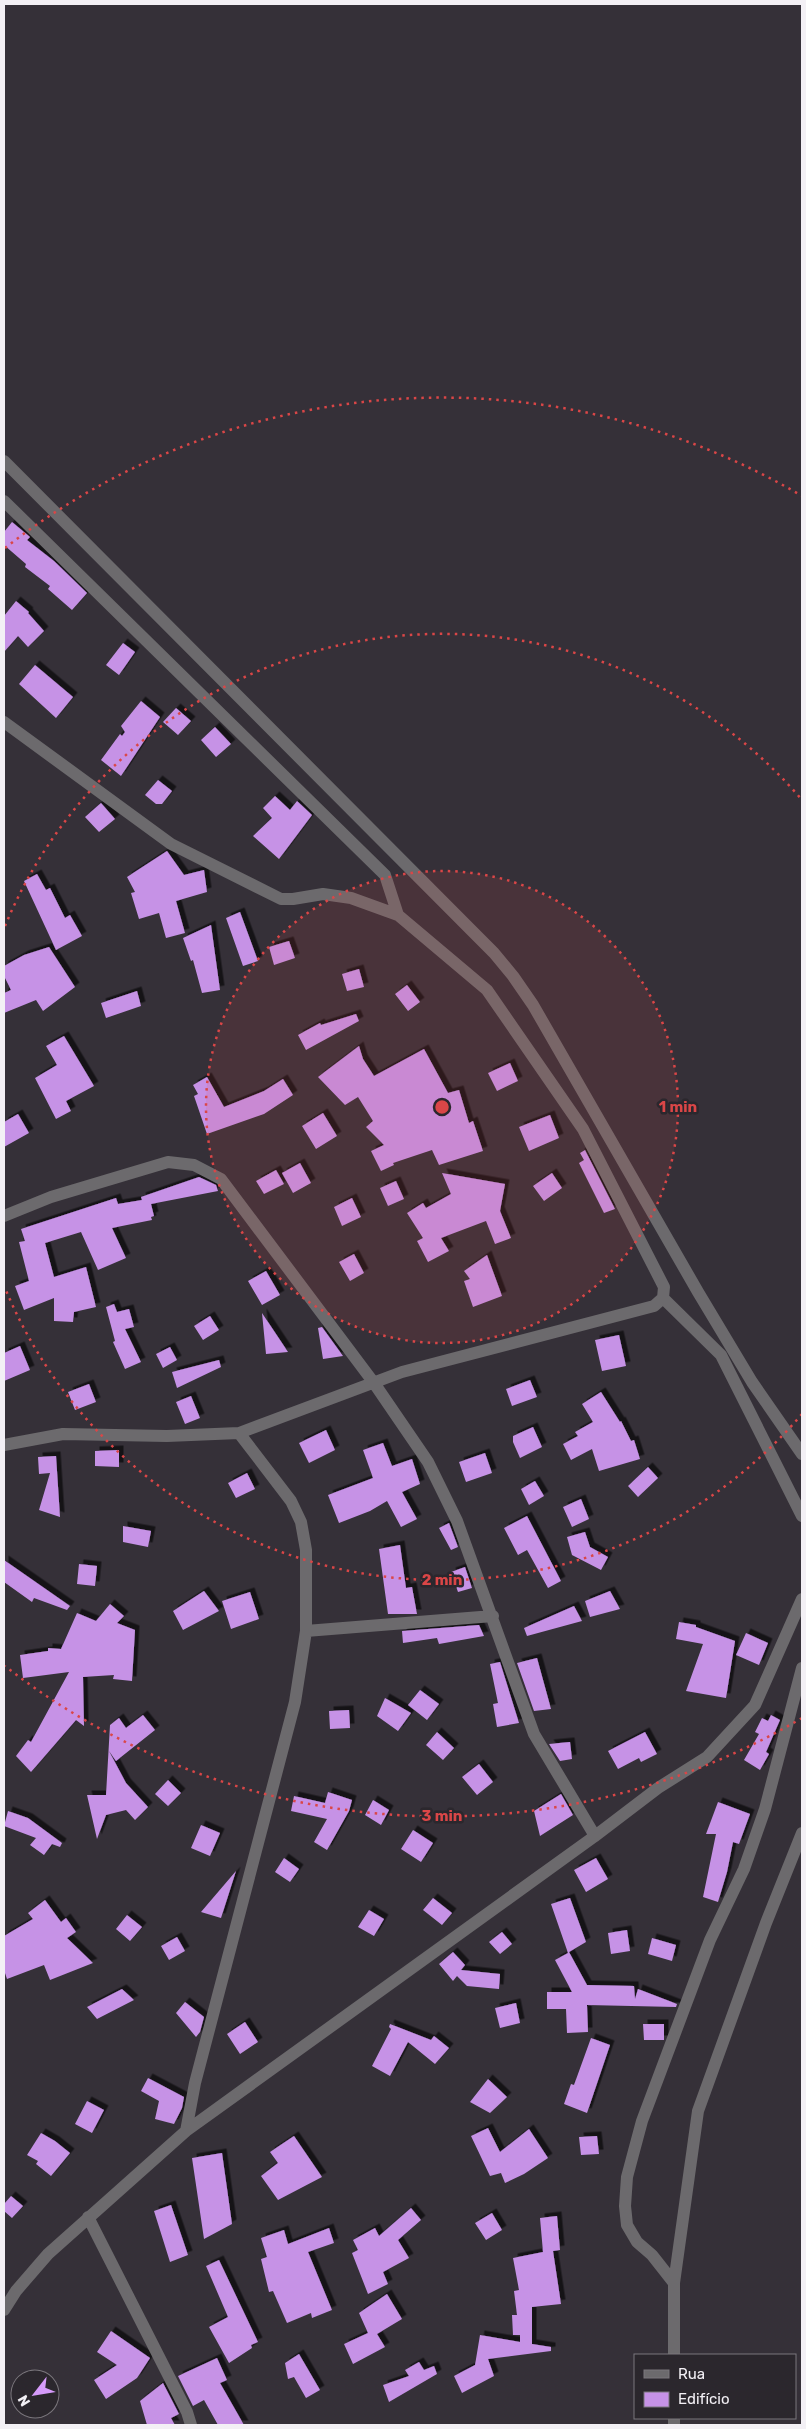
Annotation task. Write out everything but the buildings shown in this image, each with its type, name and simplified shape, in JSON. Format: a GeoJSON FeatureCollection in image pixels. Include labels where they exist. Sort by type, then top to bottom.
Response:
{"type":"FeatureCollection","features":[{"type":"Feature","properties":{"kind":"street"},"geometry":{"type":"LineString","coordinates":[[4,461],[487,946],[514,976],[533,1005],[752,1382],[802,1454]]}},
{"type":"Feature","properties":{"kind":"street"},"geometry":{"type":"LineString","coordinates":[[4,501],[384,875],[398,915]]}},
{"type":"Feature","properties":{"kind":"street"},"geometry":{"type":"LineString","coordinates":[[4,722],[171,844],[281,898],[293,899],[323,894],[351,898],[398,915],[487,990],[583,1129],[664,1287],[663,1298],[654,1306],[402,1372],[239,1433],[167,1436],[63,1434],[4,1444]]}},
{"type":"Feature","properties":{"kind":"street"},"geometry":{"type":"LineString","coordinates":[[4,1216],[51,1197],[168,1162],[194,1165],[221,1179],[374,1383],[428,1462],[457,1521],[493,1616],[534,1734],[595,1836]]}},
{"type":"Feature","properties":{"kind":"street"},"geometry":{"type":"LineString","coordinates":[[663,1298],[721,1355],[802,1516]]}},
{"type":"Feature","properties":{"kind":"street"},"geometry":{"type":"LineString","coordinates":[[186,2131],[198,2073],[295,1702],[306,1631],[306,1550],[301,1522],[291,1501],[239,1433]]}},
{"type":"Feature","properties":{"kind":"street"},"geometry":{"type":"LineString","coordinates":[[4,2310],[16,2291],[48,2254],[186,2131],[595,1836],[658,1788],[707,1757],[755,1704],[802,1599]]}},
{"type":"Feature","properties":{"kind":"street"},"geometry":{"type":"LineString","coordinates":[[306,1631],[493,1616]]}},
{"type":"Feature","properties":{"kind":"street"},"geometry":{"type":"LineString","coordinates":[[674,2282],[652,2255],[637,2242],[627,2225],[625,2206],[627,2177],[642,2121],[710,1940],[744,1869],[765,1809],[802,1668]]}},
{"type":"Feature","properties":{"kind":"street"},"geometry":{"type":"LineString","coordinates":[[674,2354],[674,2282],[698,2111],[766,1923],[802,1833]]}},
{"type":"Feature","properties":{"kind":"street"},"geometry":{"type":"LineString","coordinates":[[88,2217],[187,2412],[191,2425]]}}]}
